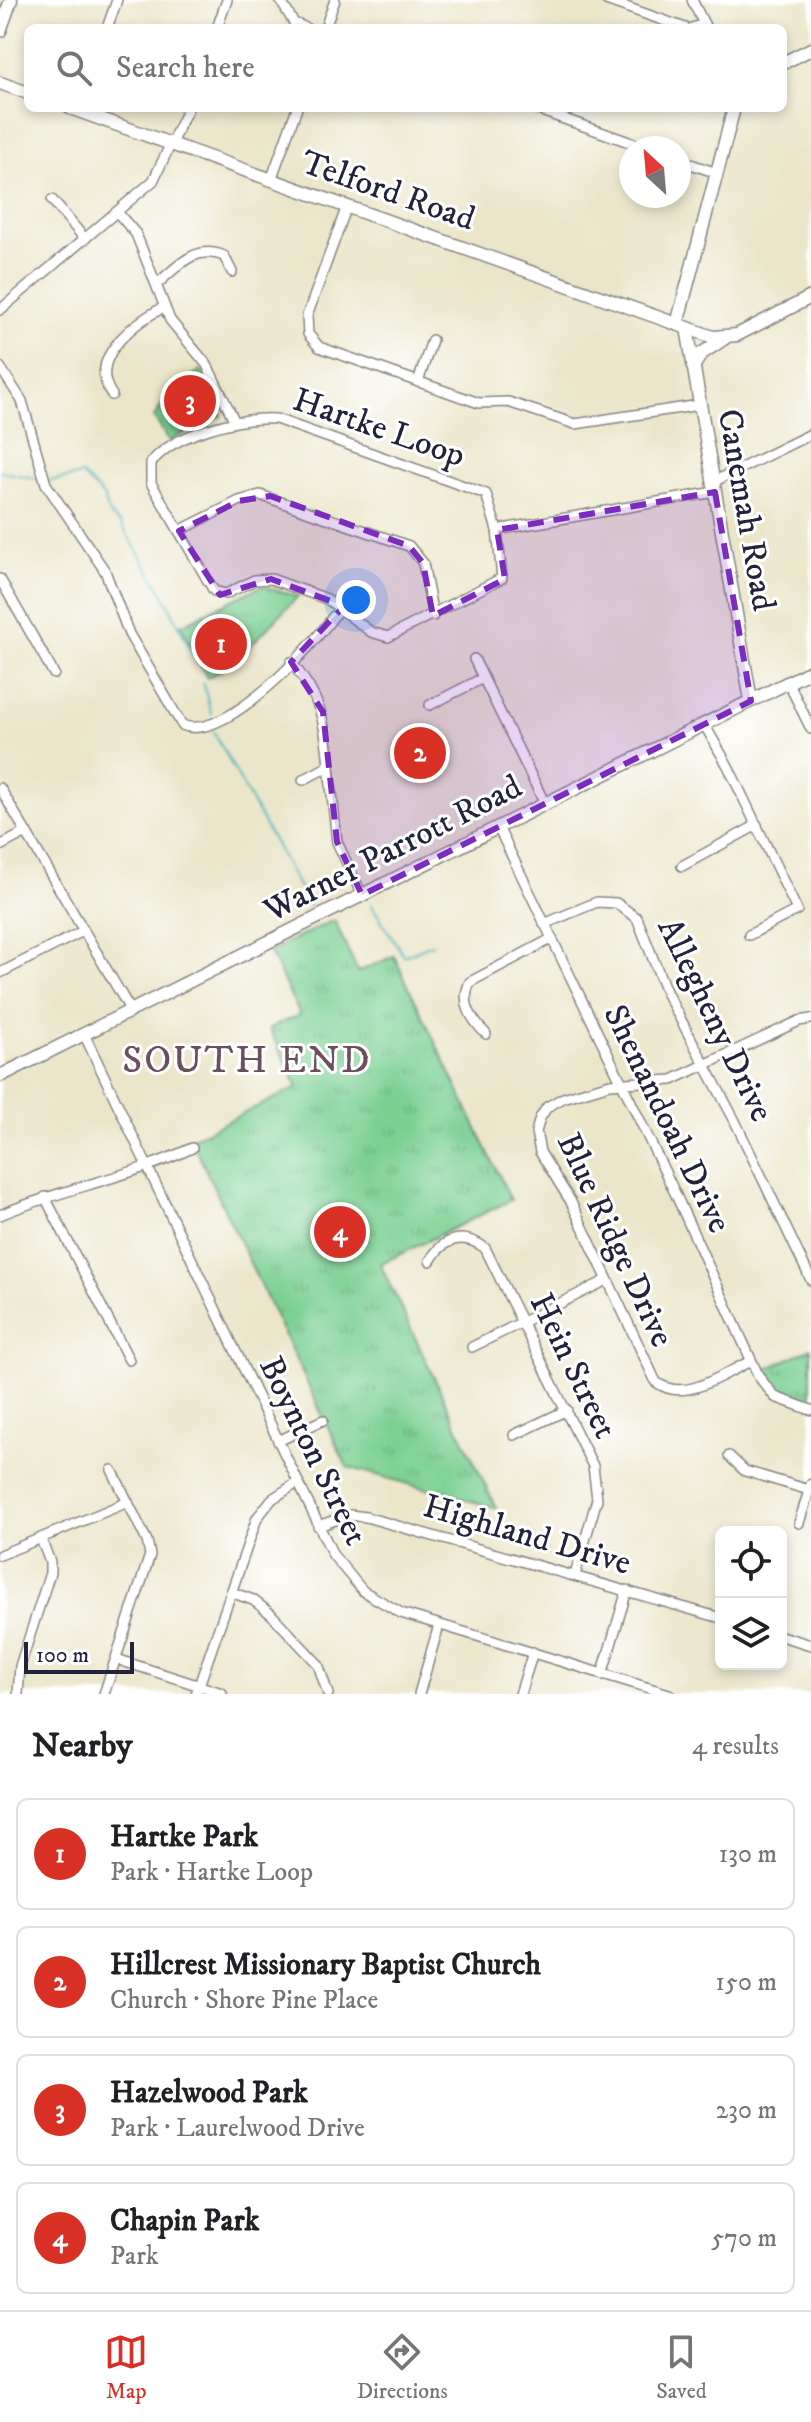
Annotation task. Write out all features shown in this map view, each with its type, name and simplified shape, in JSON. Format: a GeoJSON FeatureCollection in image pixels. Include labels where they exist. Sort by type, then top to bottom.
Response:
{"type":"FeatureCollection","features":[{"type":"Feature","properties":{"kind":"street"},"geometry":{"type":"LineString","coordinates":[[0,31],[11,0]]}},
{"type":"Feature","properties":{"kind":"street"},"geometry":{"type":"LineString","coordinates":[[108,24],[117,0]]}},
{"type":"Feature","properties":{"kind":"street"},"geometry":{"type":"LineString","coordinates":[[218,24],[227,0]]}},
{"type":"Feature","properties":{"kind":"street"},"geometry":{"type":"LineString","coordinates":[[280,0],[296,24]]}},
{"type":"Feature","properties":{"kind":"street"},"geometry":{"type":"LineString","coordinates":[[326,24],[335,0]]}},
{"type":"Feature","properties":{"kind":"street"},"geometry":{"type":"LineString","coordinates":[[606,0],[674,24]]}},
{"type":"Feature","properties":{"kind":"street"},"geometry":{"type":"LineString","coordinates":[[692,0],[704,24]]}},
{"type":"Feature","properties":{"kind":"street"},"geometry":{"type":"LineString","coordinates":[[787,61],[811,49]]}},
{"type":"Feature","properties":{"kind":"street"},"geometry":{"type":"LineString","coordinates":[[0,83],[24,92]]}},
{"type":"Feature","properties":{"kind":"street","name":"Telford Road"},"geometry":{"type":"LineString","coordinates":[[84,112],[682,326],[725,338]]}},
{"type":"Feature","properties":{"kind":"street"},"geometry":{"type":"LineString","coordinates":[[0,310],[153,181],[186,112]]}},
{"type":"Feature","properties":{"kind":"street"},"geometry":{"type":"LineString","coordinates":[[271,180],[296,112]]}},
{"type":"Feature","properties":{"kind":"street"},"geometry":{"type":"LineString","coordinates":[[544,112],[619,138]]}},
{"type":"Feature","properties":{"kind":"street"},"geometry":{"type":"LineString","coordinates":[[682,326],[733,112]]}},
{"type":"Feature","properties":{"kind":"street"},"geometry":{"type":"LineString","coordinates":[[691,164],[717,173]]}},
{"type":"Feature","properties":{"kind":"street"},"geometry":{"type":"LineString","coordinates":[[52,200],[85,239]]}},
{"type":"Feature","properties":{"kind":"street"},"geometry":{"type":"LineString","coordinates":[[347,206],[307,316],[308,334],[319,347],[479,403],[508,402],[575,424],[700,405]]}},
{"type":"Feature","properties":{"kind":"street"},"geometry":{"type":"LineString","coordinates":[[117,212],[136,234],[164,307],[178,333],[207,365],[234,420]]}},
{"type":"Feature","properties":{"kind":"street"},"geometry":{"type":"LineString","coordinates":[[157,284],[192,255],[204,250],[224,256],[232,272]]}},
{"type":"Feature","properties":{"kind":"street"},"geometry":{"type":"LineString","coordinates":[[693,367],[705,351],[725,338],[811,297]]}},
{"type":"Feature","properties":{"kind":"street"},"geometry":{"type":"LineString","coordinates":[[112,395],[103,383],[102,370],[109,356],[138,324],[164,307]]}},
{"type":"Feature","properties":{"kind":"street","name":"Canemah Road"},"geometry":{"type":"LineString","coordinates":[[682,326],[700,405],[751,701]]}},
{"type":"Feature","properties":{"kind":"street"},"geometry":{"type":"LineString","coordinates":[[418,382],[432,340]]}},
{"type":"Feature","properties":{"kind":"street"},"geometry":{"type":"LineString","coordinates":[[0,367],[22,401],[46,484],[105,571],[129,634],[182,725],[202,728],[263,692],[340,607]]}},
{"type":"Feature","properties":{"kind":"street","name":"Hartke Loop"},"geometry":{"type":"LineString","coordinates":[[234,420],[289,422],[478,488],[489,497],[497,530],[502,578],[433,616],[383,637],[371,632],[340,607],[271,579],[254,580],[220,595],[151,483],[151,463],[159,454],[234,420]]}},
{"type":"Feature","properties":{"kind":"street"},"geometry":{"type":"LineString","coordinates":[[497,530],[714,487],[811,434]]}},
{"type":"Feature","properties":{"kind":"street"},"geometry":{"type":"LineString","coordinates":[[179,531],[239,501],[270,496],[409,546],[423,563],[433,616]]}},
{"type":"Feature","properties":{"kind":"street"},"geometry":{"type":"LineString","coordinates":[[0,579],[54,674]]}},
{"type":"Feature","properties":{"kind":"street"},"geometry":{"type":"LineString","coordinates":[[474,659],[545,804]]}},
{"type":"Feature","properties":{"kind":"street"},"geometry":{"type":"LineString","coordinates":[[291,662],[323,712],[337,842],[362,895]]}},
{"type":"Feature","properties":{"kind":"street","name":"Warner Parrott Road"},"geometry":{"type":"LineString","coordinates":[[0,1076],[811,671]]}},
{"type":"Feature","properties":{"kind":"street"},"geometry":{"type":"LineString","coordinates":[[430,705],[483,678]]}},
{"type":"Feature","properties":{"kind":"street"},"geometry":{"type":"LineString","coordinates":[[788,682],[811,729]]}},
{"type":"Feature","properties":{"kind":"street"},"geometry":{"type":"LineString","coordinates":[[704,724],[797,910],[749,935]]}},
{"type":"Feature","properties":{"kind":"street"},"geometry":{"type":"LineString","coordinates":[[303,780],[329,766]]}},
{"type":"Feature","properties":{"kind":"street"},"geometry":{"type":"LineString","coordinates":[[0,788],[131,1011]]}},
{"type":"Feature","properties":{"kind":"street"},"geometry":{"type":"LineString","coordinates":[[682,866],[757,825]]}},
{"type":"Feature","properties":{"kind":"street","name":"Shenandoah Drive"},"geometry":{"type":"LineString","coordinates":[[498,827],[619,1083],[675,1193],[751,1361],[765,1387],[775,1397],[811,1410]]}},
{"type":"Feature","properties":{"kind":"street"},"geometry":{"type":"LineString","coordinates":[[0,846],[26,832]]}},
{"type":"Feature","properties":{"kind":"street","name":"Allegheny Drive"},"geometry":{"type":"LineString","coordinates":[[544,924],[597,902],[616,903],[632,912],[642,926],[667,994],[811,1280]]}},
{"type":"Feature","properties":{"kind":"street"},"geometry":{"type":"LineString","coordinates":[[0,973],[83,931]]}},
{"type":"Feature","properties":{"kind":"street"},"geometry":{"type":"LineString","coordinates":[[486,1034],[465,1003],[470,982],[551,939]]}},
{"type":"Feature","properties":{"kind":"street","name":"Blue Ridge Drive"},"geometry":{"type":"LineString","coordinates":[[751,1361],[687,1391],[663,1388],[650,1375],[571,1202],[540,1152],[536,1132],[540,1118],[554,1102],[619,1083],[662,1082],[705,1066],[799,1021],[811,1019]]}},
{"type":"Feature","properties":{"kind":"street","name":"Boynton Street"},"geometry":{"type":"LineString","coordinates":[[84,1034],[337,1564],[363,1591],[401,1613],[669,1694]]}},
{"type":"Feature","properties":{"kind":"street"},"geometry":{"type":"LineString","coordinates":[[0,1215],[45,1197],[149,1169],[192,1148]]}},
{"type":"Feature","properties":{"kind":"street"},"geometry":{"type":"LineString","coordinates":[[45,1197],[129,1360]]}},
{"type":"Feature","properties":{"kind":"street","name":"Hein Street"},"geometry":{"type":"LineString","coordinates":[[430,1261],[448,1242],[457,1238],[476,1242],[492,1258],[593,1466],[598,1489],[575,1575]]}},
{"type":"Feature","properties":{"kind":"street"},"geometry":{"type":"LineString","coordinates":[[472,1347],[605,1281]]}},
{"type":"Feature","properties":{"kind":"street"},"geometry":{"type":"LineString","coordinates":[[514,1435],[567,1410]]}},
{"type":"Feature","properties":{"kind":"street"},"geometry":{"type":"LineString","coordinates":[[278,1441],[323,1420]]}},
{"type":"Feature","properties":{"kind":"street"},"geometry":{"type":"LineString","coordinates":[[729,1456],[745,1471],[810,1487],[799,1523]]}},
{"type":"Feature","properties":{"kind":"street"},"geometry":{"type":"LineString","coordinates":[[104,1694],[150,1555],[112,1470]]}},
{"type":"Feature","properties":{"kind":"street"},"geometry":{"type":"LineString","coordinates":[[197,1691],[257,1518],[272,1499],[297,1483]]}},
{"type":"Feature","properties":{"kind":"street"},"geometry":{"type":"LineString","coordinates":[[0,1555],[128,1502]]}},
{"type":"Feature","properties":{"kind":"street","name":"Highland Drive"},"geometry":{"type":"LineString","coordinates":[[318,1526],[350,1515],[366,1517],[715,1616]]}},
{"type":"Feature","properties":{"kind":"street"},"geometry":{"type":"LineString","coordinates":[[18,1694],[20,1666],[50,1573],[41,1539]]}},
{"type":"Feature","properties":{"kind":"street"},"geometry":{"type":"LineString","coordinates":[[602,1675],[627,1590]]}},
{"type":"Feature","properties":{"kind":"street"},"geometry":{"type":"LineString","coordinates":[[231,1592],[253,1600],[271,1614],[318,1664],[328,1694]]}},
{"type":"Feature","properties":{"kind":"street"},"geometry":{"type":"LineString","coordinates":[[419,1694],[439,1625]]}},
{"type":"Feature","properties":{"kind":"street"},"geometry":{"type":"LineString","coordinates":[[787,1638],[811,1645]]}},
{"type":"Feature","properties":{"kind":"street"},"geometry":{"type":"LineString","coordinates":[[520,1694],[533,1652]]}},
{"type":"Feature","properties":{"kind":"street"},"geometry":{"type":"LineString","coordinates":[[116,1659],[197,1691],[222,1693]]}},
{"type":"Feature","properties":{"kind":"highlighted area"},"geometry":{"type":"Polygon","coordinates":[[[715,492],[751,701],[362,895],[337,842],[323,712],[291,662],[344,606],[271,579],[220,595],[179,531],[239,501],[270,496],[409,546],[423,563],[433,616],[505,579],[497,530],[715,492]]]}},
{"type":"Feature","properties":{"kind":"green space"},"geometry":{"type":"Polygon","coordinates":[[[201,370],[222,415],[169,441],[154,417],[173,389],[201,370]]]}},
{"type":"Feature","properties":{"kind":"green space"},"geometry":{"type":"Polygon","coordinates":[[[261,586],[298,596],[235,662],[207,678],[181,625],[261,586]]]}},
{"type":"Feature","properties":{"kind":"green space"},"geometry":{"type":"Polygon","coordinates":[[[334,920],[358,972],[394,956],[511,1200],[380,1264],[496,1508],[347,1467],[191,1139],[298,1087],[269,1028],[300,1015],[269,951],[334,920]]]}},
{"type":"Feature","properties":{"kind":"green space"},"geometry":{"type":"Polygon","coordinates":[[[811,1348],[811,1401],[784,1392],[764,1370],[811,1348]]]}},
{"type":"Feature","properties":{"kind":"waterway"},"geometry":{"type":"LineString","coordinates":[[0,471],[37,479]]}},
{"type":"Feature","properties":{"kind":"waterway"},"geometry":{"type":"LineString","coordinates":[[50,481],[82,475],[103,496],[110,515],[121,524],[163,593],[197,663]]}},
{"type":"Feature","properties":{"kind":"waterway"},"geometry":{"type":"LineString","coordinates":[[203,682],[211,713]]}},
{"type":"Feature","properties":{"kind":"waterway"},"geometry":{"type":"LineString","coordinates":[[213,731],[309,906]]}},
{"type":"Feature","properties":{"kind":"waterway"},"geometry":{"type":"LineString","coordinates":[[371,904],[404,956],[432,944]]}},
{"type":"Feature","properties":{"kind":"place","name":"Hazelwood Park"},"geometry":{"type":"Point","coordinates":[190,401]}},
{"type":"Feature","properties":{"kind":"place","name":"Hartke Park"},"geometry":{"type":"Point","coordinates":[221,644]}},
{"type":"Feature","properties":{"kind":"place","name":"Hillcrest Missionary Baptist Church"},"geometry":{"type":"Point","coordinates":[420,753]}},
{"type":"Feature","properties":{"kind":"place","name":"Chapin Park"},"geometry":{"type":"Point","coordinates":[340,1232]}},
{"type":"Feature","properties":{"kind":"district","name":"SOUTH END"},"geometry":{"type":"Point","coordinates":[247,1061]}}]}
